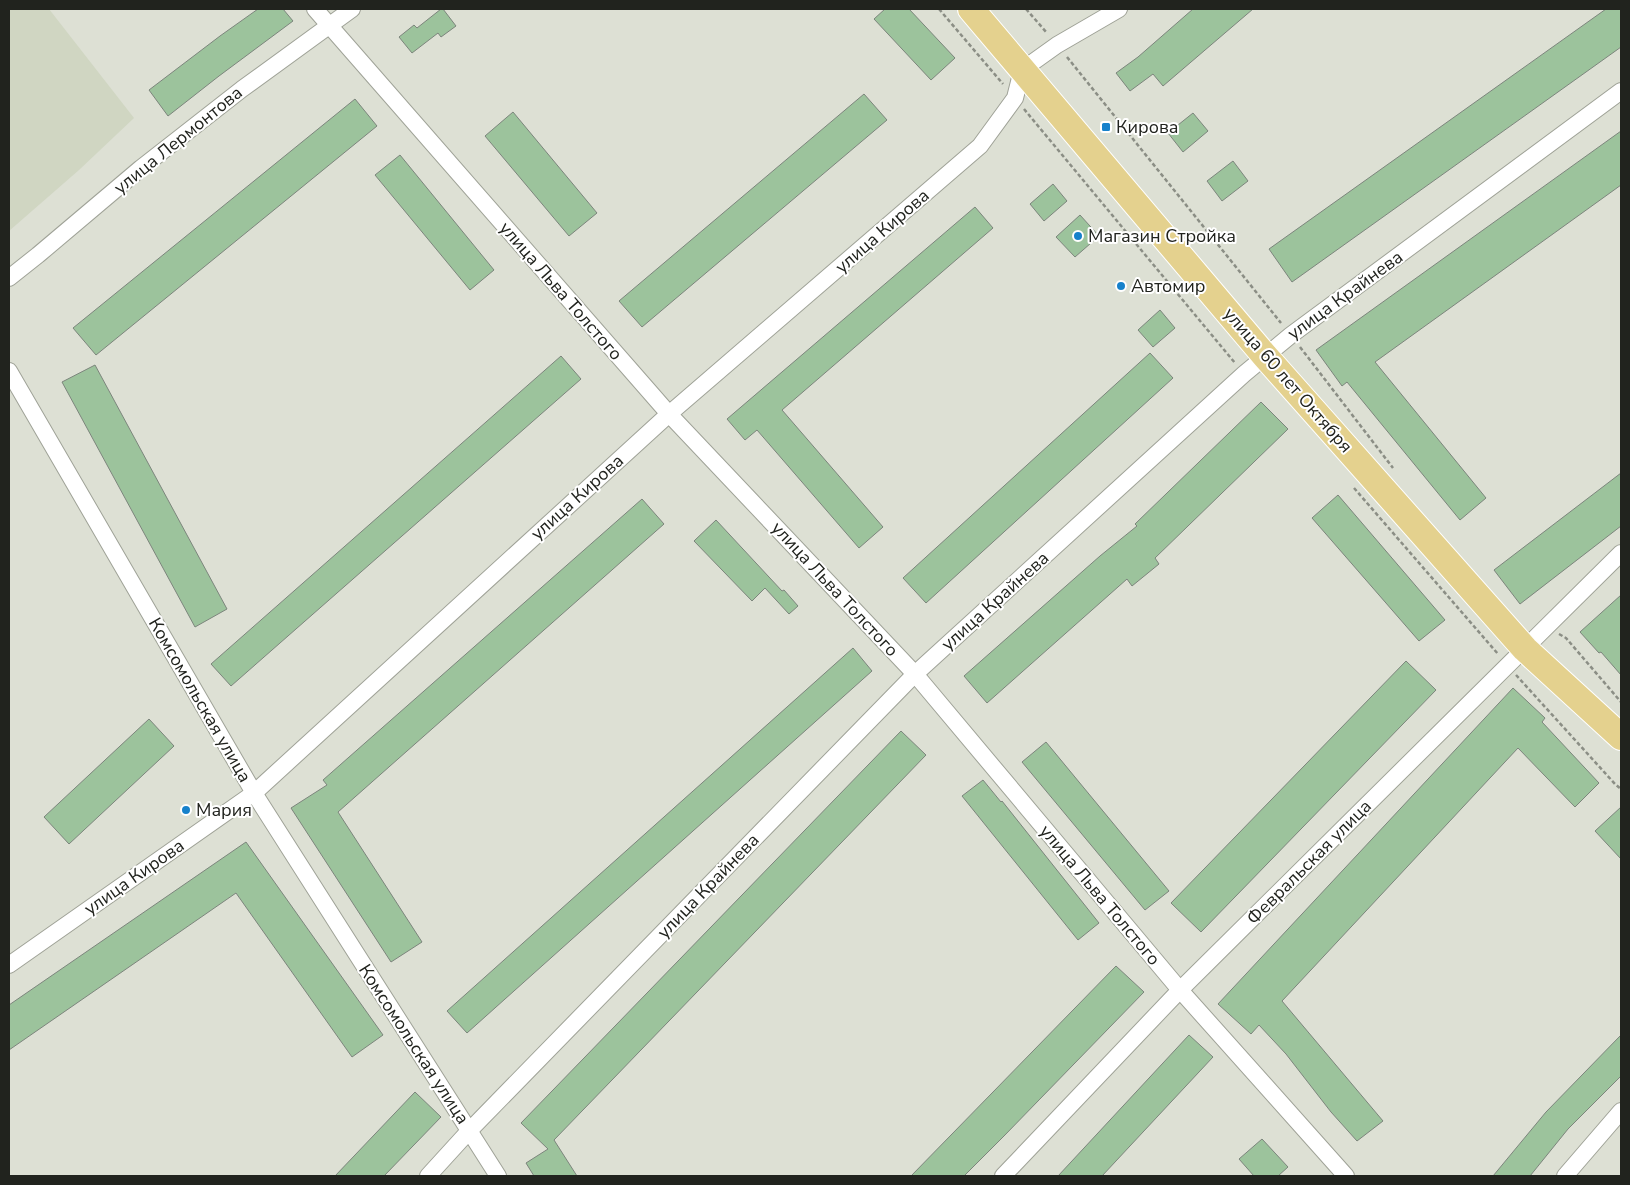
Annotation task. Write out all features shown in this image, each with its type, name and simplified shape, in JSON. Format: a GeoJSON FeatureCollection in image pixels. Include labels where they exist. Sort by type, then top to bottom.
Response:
{"type":"FeatureCollection","features":[{"type":"Feature","properties":{"kind":"main road","name":"улица 60 лет Октября"},"geometry":{"type":"LineString","coordinates":[[971,9],[1265,356],[1524,649],[1621,737]]}},
{"type":"Feature","properties":{"kind":"street","name":"улица Льва Толстого"},"geometry":{"type":"LineString","coordinates":[[316,9],[669,414],[915,674],[1180,990],[1346,1176]]}},
{"type":"Feature","properties":{"kind":"street","name":"улица Лермонтова"},"geometry":{"type":"LineString","coordinates":[[9,278],[141,168],[242,89],[352,9]]}},
{"type":"Feature","properties":{"kind":"street"},"geometry":{"type":"LineString","coordinates":[[1022,70],[1057,45],[1119,9]]}},
{"type":"Feature","properties":{"kind":"street","name":"улица Кирова"},"geometry":{"type":"LineString","coordinates":[[9,966],[254,793],[669,414],[980,146],[1015,98],[1022,70]]}},
{"type":"Feature","properties":{"kind":"street","name":"улица Крайнева"},"geometry":{"type":"LineString","coordinates":[[428,1176],[915,674],[1244,374],[1265,356],[1621,91]]}},
{"type":"Feature","properties":{"kind":"street","name":"Комсомольская улица"},"geometry":{"type":"LineString","coordinates":[[9,371],[254,793],[498,1176]]}},
{"type":"Feature","properties":{"kind":"street","name":"Февральская улица"},"geometry":{"type":"LineString","coordinates":[[1003,1176],[1180,990],[1621,553]]}},
{"type":"Feature","properties":{"kind":"street"},"geometry":{"type":"LineString","coordinates":[[1565,1176],[1621,1111]]}},
{"type":"Feature","properties":{"kind":"path"},"geometry":{"type":"LineString","coordinates":[[939,9],[1244,374]]}},
{"type":"Feature","properties":{"kind":"path"},"geometry":{"type":"LineString","coordinates":[[1353,487],[1524,649],[1615,784],[1621,789]]}},
{"type":"Feature","properties":{"kind":"path"},"geometry":{"type":"LineString","coordinates":[[1524,649],[1552,630],[1566,638],[1621,702]]}},
{"type":"Feature","properties":{"kind":"shaded area"},"geometry":{"type":"Polygon","coordinates":[[[9,9],[49,9],[134,118],[79,170],[9,231],[9,9]]]}},
{"type":"Feature","properties":{"kind":"building"},"geometry":{"type":"Polygon","coordinates":[[[258,9],[283,9],[293,21],[168,116],[149,90],[258,9]]]}},
{"type":"Feature","properties":{"kind":"building"},"geometry":{"type":"Polygon","coordinates":[[[441,9],[456,26],[441,37],[438,33],[412,53],[399,37],[414,25],[417,28],[441,9]]]}},
{"type":"Feature","properties":{"kind":"building"},"geometry":{"type":"Polygon","coordinates":[[[885,9],[909,9],[955,58],[931,80],[874,19],[885,9]]]}},
{"type":"Feature","properties":{"kind":"building"},"geometry":{"type":"Polygon","coordinates":[[[1193,9],[1253,9],[1163,86],[1153,74],[1130,91],[1116,73],[1138,57],[1193,9]]]}},
{"type":"Feature","properties":{"kind":"building"},"geometry":{"type":"Polygon","coordinates":[[[1606,9],[1621,9],[1621,47],[1292,282],[1269,249],[1606,9]]]}},
{"type":"Feature","properties":{"kind":"building"},"geometry":{"type":"Polygon","coordinates":[[[864,94],[887,120],[642,327],[619,301],[864,94]]]}},
{"type":"Feature","properties":{"kind":"building"},"geometry":{"type":"Polygon","coordinates":[[[355,99],[377,126],[96,355],[73,328],[355,99]]]}},
{"type":"Feature","properties":{"kind":"building"},"geometry":{"type":"Polygon","coordinates":[[[513,112],[597,213],[569,236],[485,136],[513,112]]]}},
{"type":"Feature","properties":{"kind":"building"},"geometry":{"type":"Polygon","coordinates":[[[1193,113],[1208,131],[1183,152],[1168,133],[1193,113]]]}},
{"type":"Feature","properties":{"kind":"building"},"geometry":{"type":"Polygon","coordinates":[[[1621,131],[1621,185],[1375,362],[1486,498],[1460,520],[1347,382],[1342,386],[1316,350],[1621,131]]]}},
{"type":"Feature","properties":{"kind":"building"},"geometry":{"type":"Polygon","coordinates":[[[400,155],[494,270],[470,290],[375,175],[400,155]]]}},
{"type":"Feature","properties":{"kind":"building"},"geometry":{"type":"Polygon","coordinates":[[[1233,161],[1248,181],[1222,201],[1207,181],[1233,161]]]}},
{"type":"Feature","properties":{"kind":"building"},"geometry":{"type":"Polygon","coordinates":[[[1053,184],[1067,201],[1044,221],[1030,204],[1053,184]]]}},
{"type":"Feature","properties":{"kind":"building"},"geometry":{"type":"Polygon","coordinates":[[[975,207],[993,228],[782,410],[883,527],[859,548],[757,430],[745,440],[727,419],[975,207]]]}},
{"type":"Feature","properties":{"kind":"building","name":"Магазин Стройка"},"geometry":{"type":"Polygon","coordinates":[[[1080,215],[1099,236],[1075,257],[1056,237],[1080,215]]]}},
{"type":"Feature","properties":{"kind":"building"},"geometry":{"type":"Polygon","coordinates":[[[1160,310],[1175,328],[1153,347],[1138,330],[1160,310]]]}},
{"type":"Feature","properties":{"kind":"building"},"geometry":{"type":"Polygon","coordinates":[[[1150,353],[1173,378],[926,603],[903,578],[1150,353]]]}},
{"type":"Feature","properties":{"kind":"building"},"geometry":{"type":"Polygon","coordinates":[[[561,356],[581,379],[231,686],[211,664],[561,356]]]}},
{"type":"Feature","properties":{"kind":"building"},"geometry":{"type":"Polygon","coordinates":[[[95,365],[227,609],[195,627],[62,382],[95,365]]]}},
{"type":"Feature","properties":{"kind":"building"},"geometry":{"type":"Polygon","coordinates":[[[1261,402],[1288,429],[1155,558],[1159,564],[1132,586],[1127,579],[987,703],[964,676],[1100,556],[1137,526],[1135,524],[1261,402]]]}},
{"type":"Feature","properties":{"kind":"building"},"geometry":{"type":"Polygon","coordinates":[[[1621,473],[1621,526],[1520,604],[1494,570],[1621,473]]]}},
{"type":"Feature","properties":{"kind":"building"},"geometry":{"type":"Polygon","coordinates":[[[1338,495],[1445,620],[1419,641],[1312,518],[1338,495]]]}},
{"type":"Feature","properties":{"kind":"building"},"geometry":{"type":"Polygon","coordinates":[[[642,499],[664,524],[338,812],[422,942],[391,962],[291,808],[327,785],[323,780],[642,499]]]}},
{"type":"Feature","properties":{"kind":"building"},"geometry":{"type":"Polygon","coordinates":[[[716,520],[798,606],[789,614],[765,588],[752,601],[694,541],[716,520]]]}},
{"type":"Feature","properties":{"kind":"building"},"geometry":{"type":"Polygon","coordinates":[[[1621,595],[1621,675],[1580,632],[1621,595]]]}},
{"type":"Feature","properties":{"kind":"building"},"geometry":{"type":"Polygon","coordinates":[[[853,648],[872,671],[467,1033],[447,1011],[853,648]]]}},
{"type":"Feature","properties":{"kind":"building"},"geometry":{"type":"Polygon","coordinates":[[[1406,661],[1436,690],[1201,932],[1171,903],[1406,661]]]}},
{"type":"Feature","properties":{"kind":"building"},"geometry":{"type":"Polygon","coordinates":[[[1513,688],[1545,718],[1542,722],[1599,783],[1575,807],[1518,748],[1282,1001],[1383,1121],[1357,1141],[1331,1112],[1286,1054],[1259,1025],[1251,1034],[1218,1004],[1513,688]]]}},
{"type":"Feature","properties":{"kind":"building"},"geometry":{"type":"Polygon","coordinates":[[[149,719],[174,746],[69,844],[44,817],[149,719]]]}},
{"type":"Feature","properties":{"kind":"building"},"geometry":{"type":"Polygon","coordinates":[[[901,731],[926,755],[554,1140],[577,1176],[534,1176],[526,1163],[548,1149],[521,1123],[901,731]]]}},
{"type":"Feature","properties":{"kind":"building"},"geometry":{"type":"Polygon","coordinates":[[[1046,742],[1169,891],[1145,910],[1022,762],[1046,742]]]}},
{"type":"Feature","properties":{"kind":"building"},"geometry":{"type":"Polygon","coordinates":[[[983,780],[1002,801],[1099,923],[1078,940],[962,796],[983,780]]]}},
{"type":"Feature","properties":{"kind":"building"},"geometry":{"type":"Polygon","coordinates":[[[1621,807],[1621,859],[1595,831],[1621,807]]]}},
{"type":"Feature","properties":{"kind":"building"},"geometry":{"type":"Polygon","coordinates":[[[246,842],[383,1035],[352,1057],[236,893],[9,1050],[9,1005],[246,842]]]}},
{"type":"Feature","properties":{"kind":"building"},"geometry":{"type":"Polygon","coordinates":[[[1116,966],[1144,992],[1004,1136],[964,1176],[911,1176],[1116,966]]]}},
{"type":"Feature","properties":{"kind":"building"},"geometry":{"type":"Polygon","coordinates":[[[1189,1035],[1213,1057],[1102,1176],[1058,1176],[1189,1035]]]}},
{"type":"Feature","properties":{"kind":"building"},"geometry":{"type":"Polygon","coordinates":[[[1621,1035],[1621,1076],[1568,1129],[1530,1176],[1493,1176],[1546,1112],[1621,1035]]]}},
{"type":"Feature","properties":{"kind":"building"},"geometry":{"type":"Polygon","coordinates":[[[415,1092],[441,1117],[384,1176],[335,1176],[415,1092]]]}},
{"type":"Feature","properties":{"kind":"building"},"geometry":{"type":"Polygon","coordinates":[[[1262,1139],[1288,1167],[1278,1176],[1254,1176],[1239,1159],[1262,1139]]]}},
{"type":"Feature","properties":{"kind":"place","name":"Кирова"},"geometry":{"type":"Point","coordinates":[1106,127]}},
{"type":"Feature","properties":{"kind":"place","name":"Магазин Стройка"},"geometry":{"type":"Point","coordinates":[1078,236]}},
{"type":"Feature","properties":{"kind":"place","name":"Автомир"},"geometry":{"type":"Point","coordinates":[1121,286]}},
{"type":"Feature","properties":{"kind":"place","name":"Мария"},"geometry":{"type":"Point","coordinates":[186,810]}}]}
